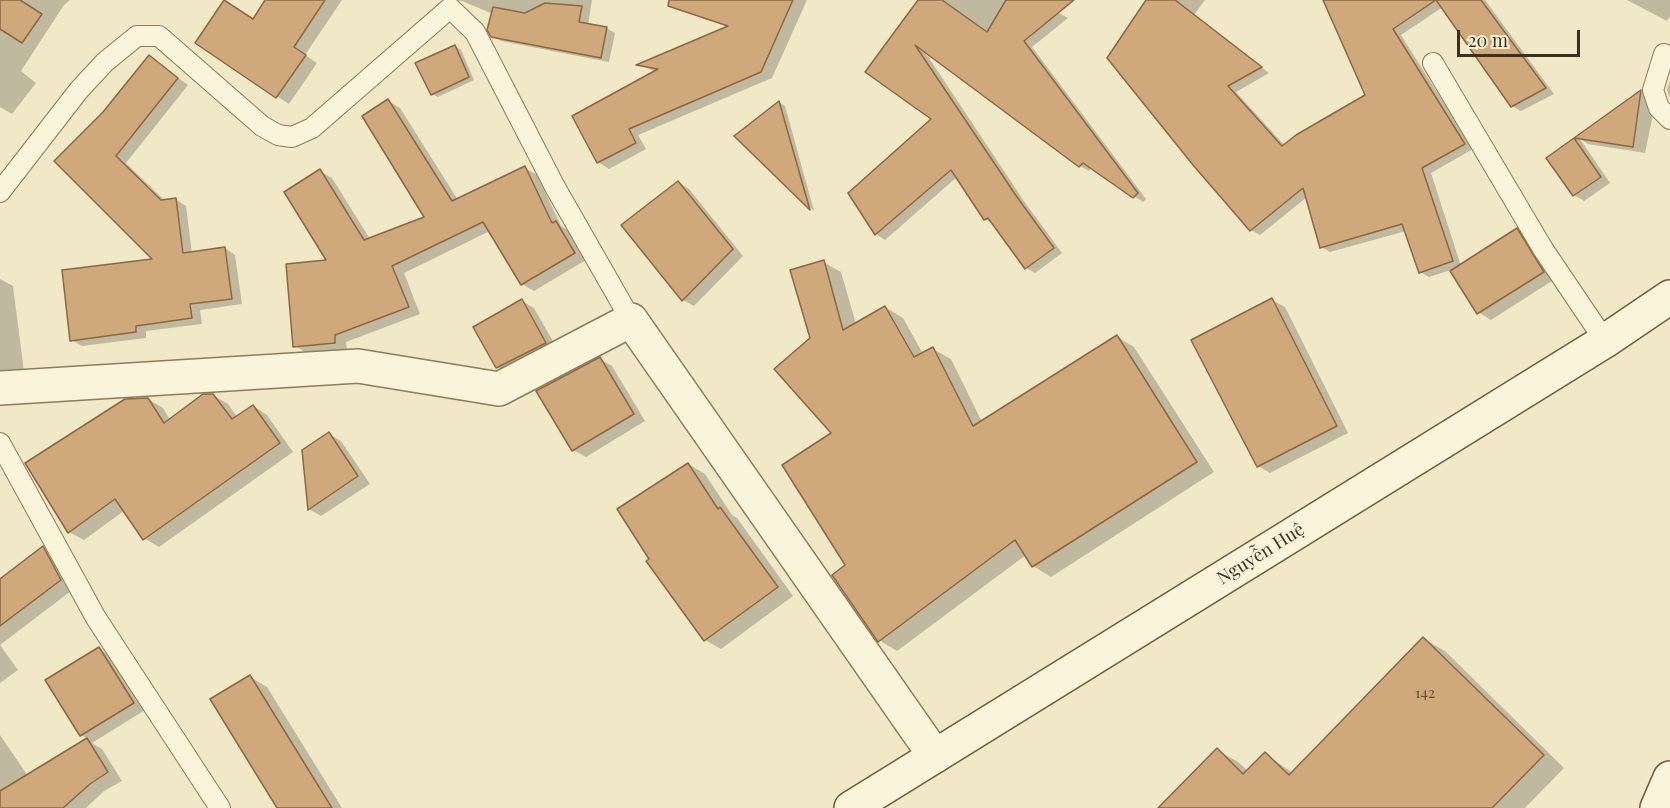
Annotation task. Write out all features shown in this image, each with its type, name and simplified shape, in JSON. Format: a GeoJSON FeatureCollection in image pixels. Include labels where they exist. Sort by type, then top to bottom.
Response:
{"type":"FeatureCollection","features":[{"type":"Feature","properties":{"kind":"street","name":"Nguyễn Huệ"},"geometry":{"type":"LineString","coordinates":[[851,808],[1605,341],[1670,297]]}},
{"type":"Feature","properties":{"kind":"street"},"geometry":{"type":"LineString","coordinates":[[0,388],[358,366],[499,388],[631,320],[935,756]]}},
{"type":"Feature","properties":{"kind":"street"},"geometry":{"type":"LineString","coordinates":[[1657,808],[1670,778]]}},
{"type":"Feature","properties":{"kind":"lane"},"geometry":{"type":"LineString","coordinates":[[0,192],[79,90],[105,62],[137,36],[159,36],[262,126],[278,135],[292,137],[312,128],[450,8],[476,32],[555,187],[631,320]]}},
{"type":"Feature","properties":{"kind":"lane"},"geometry":{"type":"LineString","coordinates":[[1664,54],[1653,90],[1659,108],[1670,118]]}},
{"type":"Feature","properties":{"kind":"lane"},"geometry":{"type":"LineString","coordinates":[[1433,63],[1544,249],[1605,341]]}},
{"type":"Feature","properties":{"kind":"lane"},"geometry":{"type":"LineString","coordinates":[[0,443],[96,618],[220,808]]}},
{"type":"Feature","properties":{"kind":"building"},"geometry":{"type":"Polygon","coordinates":[[[0,0],[20,0],[42,14],[22,43],[0,29],[0,0]]]}},
{"type":"Feature","properties":{"kind":"building"},"geometry":{"type":"Polygon","coordinates":[[[224,0],[253,19],[265,0],[325,0],[294,47],[306,55],[276,98],[195,43],[224,0]]]}},
{"type":"Feature","properties":{"kind":"building"},"geometry":{"type":"Polygon","coordinates":[[[669,0],[793,0],[761,72],[629,129],[636,143],[597,163],[572,116],[658,69],[636,65],[728,26],[668,6],[669,0]]]}},
{"type":"Feature","properties":{"kind":"building"},"geometry":{"type":"Polygon","coordinates":[[[918,0],[942,0],[987,32],[1006,0],[1074,0],[1024,41],[1138,193],[1133,198],[1083,163],[1079,167],[915,45],[1054,248],[1025,269],[988,218],[984,220],[951,170],[875,235],[848,193],[931,119],[865,72],[918,0]]]}},
{"type":"Feature","properties":{"kind":"building"},"geometry":{"type":"Polygon","coordinates":[[[1146,0],[1175,0],[1262,67],[1228,86],[1282,146],[1296,135],[1365,95],[1323,0],[1436,0],[1393,29],[1465,144],[1422,168],[1453,261],[1419,273],[1402,224],[1320,248],[1303,188],[1250,231],[1193,165],[1107,58],[1146,0]]]}},
{"type":"Feature","properties":{"kind":"building"},"geometry":{"type":"Polygon","coordinates":[[[1436,0],[1481,0],[1546,88],[1511,107],[1436,0]]]}},
{"type":"Feature","properties":{"kind":"building"},"geometry":{"type":"Polygon","coordinates":[[[545,3],[582,6],[579,22],[607,27],[601,58],[491,37],[487,30],[493,7],[525,13],[545,3]]]}},
{"type":"Feature","properties":{"kind":"building"},"geometry":{"type":"Polygon","coordinates":[[[455,45],[469,77],[431,95],[415,63],[455,45]]]}},
{"type":"Feature","properties":{"kind":"building"},"geometry":{"type":"Polygon","coordinates":[[[149,55],[178,78],[116,156],[161,200],[176,198],[183,253],[225,247],[232,299],[190,304],[192,318],[136,326],[136,332],[70,341],[62,270],[152,259],[54,161],[103,112],[149,55]]]}},
{"type":"Feature","properties":{"kind":"building"},"geometry":{"type":"Polygon","coordinates":[[[1641,90],[1633,147],[1574,138],[1641,90]]]}},
{"type":"Feature","properties":{"kind":"building"},"geometry":{"type":"Polygon","coordinates":[[[388,99],[452,201],[525,166],[552,223],[556,221],[575,253],[521,285],[483,222],[392,266],[409,307],[335,335],[335,343],[293,347],[286,264],[326,260],[284,192],[320,169],[364,240],[424,217],[362,116],[388,99]]]}},
{"type":"Feature","properties":{"kind":"building"},"geometry":{"type":"Polygon","coordinates":[[[779,101],[810,210],[734,136],[779,101]]]}},
{"type":"Feature","properties":{"kind":"building"},"geometry":{"type":"Polygon","coordinates":[[[1574,138],[1601,177],[1573,196],[1546,158],[1574,138]]]}},
{"type":"Feature","properties":{"kind":"building"},"geometry":{"type":"Polygon","coordinates":[[[678,181],[733,249],[682,301],[621,225],[678,181]]]}},
{"type":"Feature","properties":{"kind":"building"},"geometry":{"type":"Polygon","coordinates":[[[1517,228],[1544,272],[1477,314],[1450,271],[1517,228]]]}},
{"type":"Feature","properties":{"kind":"building"},"geometry":{"type":"Polygon","coordinates":[[[824,260],[843,330],[885,306],[914,357],[933,347],[973,426],[1117,335],[1197,462],[1032,567],[1015,540],[878,642],[832,575],[845,565],[782,465],[831,433],[774,369],[810,338],[790,270],[824,260]]]}},
{"type":"Feature","properties":{"kind":"building"},"geometry":{"type":"Polygon","coordinates":[[[1272,298],[1337,426],[1257,467],[1191,340],[1272,298]]]}},
{"type":"Feature","properties":{"kind":"building"},"geometry":{"type":"Polygon","coordinates":[[[522,299],[546,343],[496,368],[473,327],[522,299]]]}},
{"type":"Feature","properties":{"kind":"building"},"geometry":{"type":"Polygon","coordinates":[[[600,357],[634,414],[572,451],[536,391],[600,357]]]}},
{"type":"Feature","properties":{"kind":"building"},"geometry":{"type":"Polygon","coordinates":[[[203,394],[213,394],[232,419],[253,405],[280,443],[143,540],[115,499],[68,533],[25,463],[125,399],[148,398],[164,423],[203,394]]]}},
{"type":"Feature","properties":{"kind":"building"},"geometry":{"type":"Polygon","coordinates":[[[329,432],[358,476],[308,510],[302,450],[329,432]]]}},
{"type":"Feature","properties":{"kind":"building"},"geometry":{"type":"Polygon","coordinates":[[[688,463],[718,509],[720,507],[778,587],[704,641],[646,561],[649,559],[617,509],[688,463]]]}},
{"type":"Feature","properties":{"kind":"building"},"geometry":{"type":"Polygon","coordinates":[[[43,546],[61,580],[0,626],[0,579],[43,546]]]}},
{"type":"Feature","properties":{"kind":"building"},"geometry":{"type":"Polygon","coordinates":[[[1423,637],[1544,755],[1492,808],[1158,808],[1217,748],[1243,774],[1265,752],[1289,775],[1423,637]]]}},
{"type":"Feature","properties":{"kind":"building"},"geometry":{"type":"Polygon","coordinates":[[[99,647],[134,703],[80,736],[45,680],[99,647]]]}},
{"type":"Feature","properties":{"kind":"building"},"geometry":{"type":"Polygon","coordinates":[[[250,675],[332,808],[277,808],[210,699],[250,675]]]}},
{"type":"Feature","properties":{"kind":"building"},"geometry":{"type":"Polygon","coordinates":[[[87,738],[108,772],[90,784],[63,808],[0,808],[0,791],[87,738]]]}}]}
